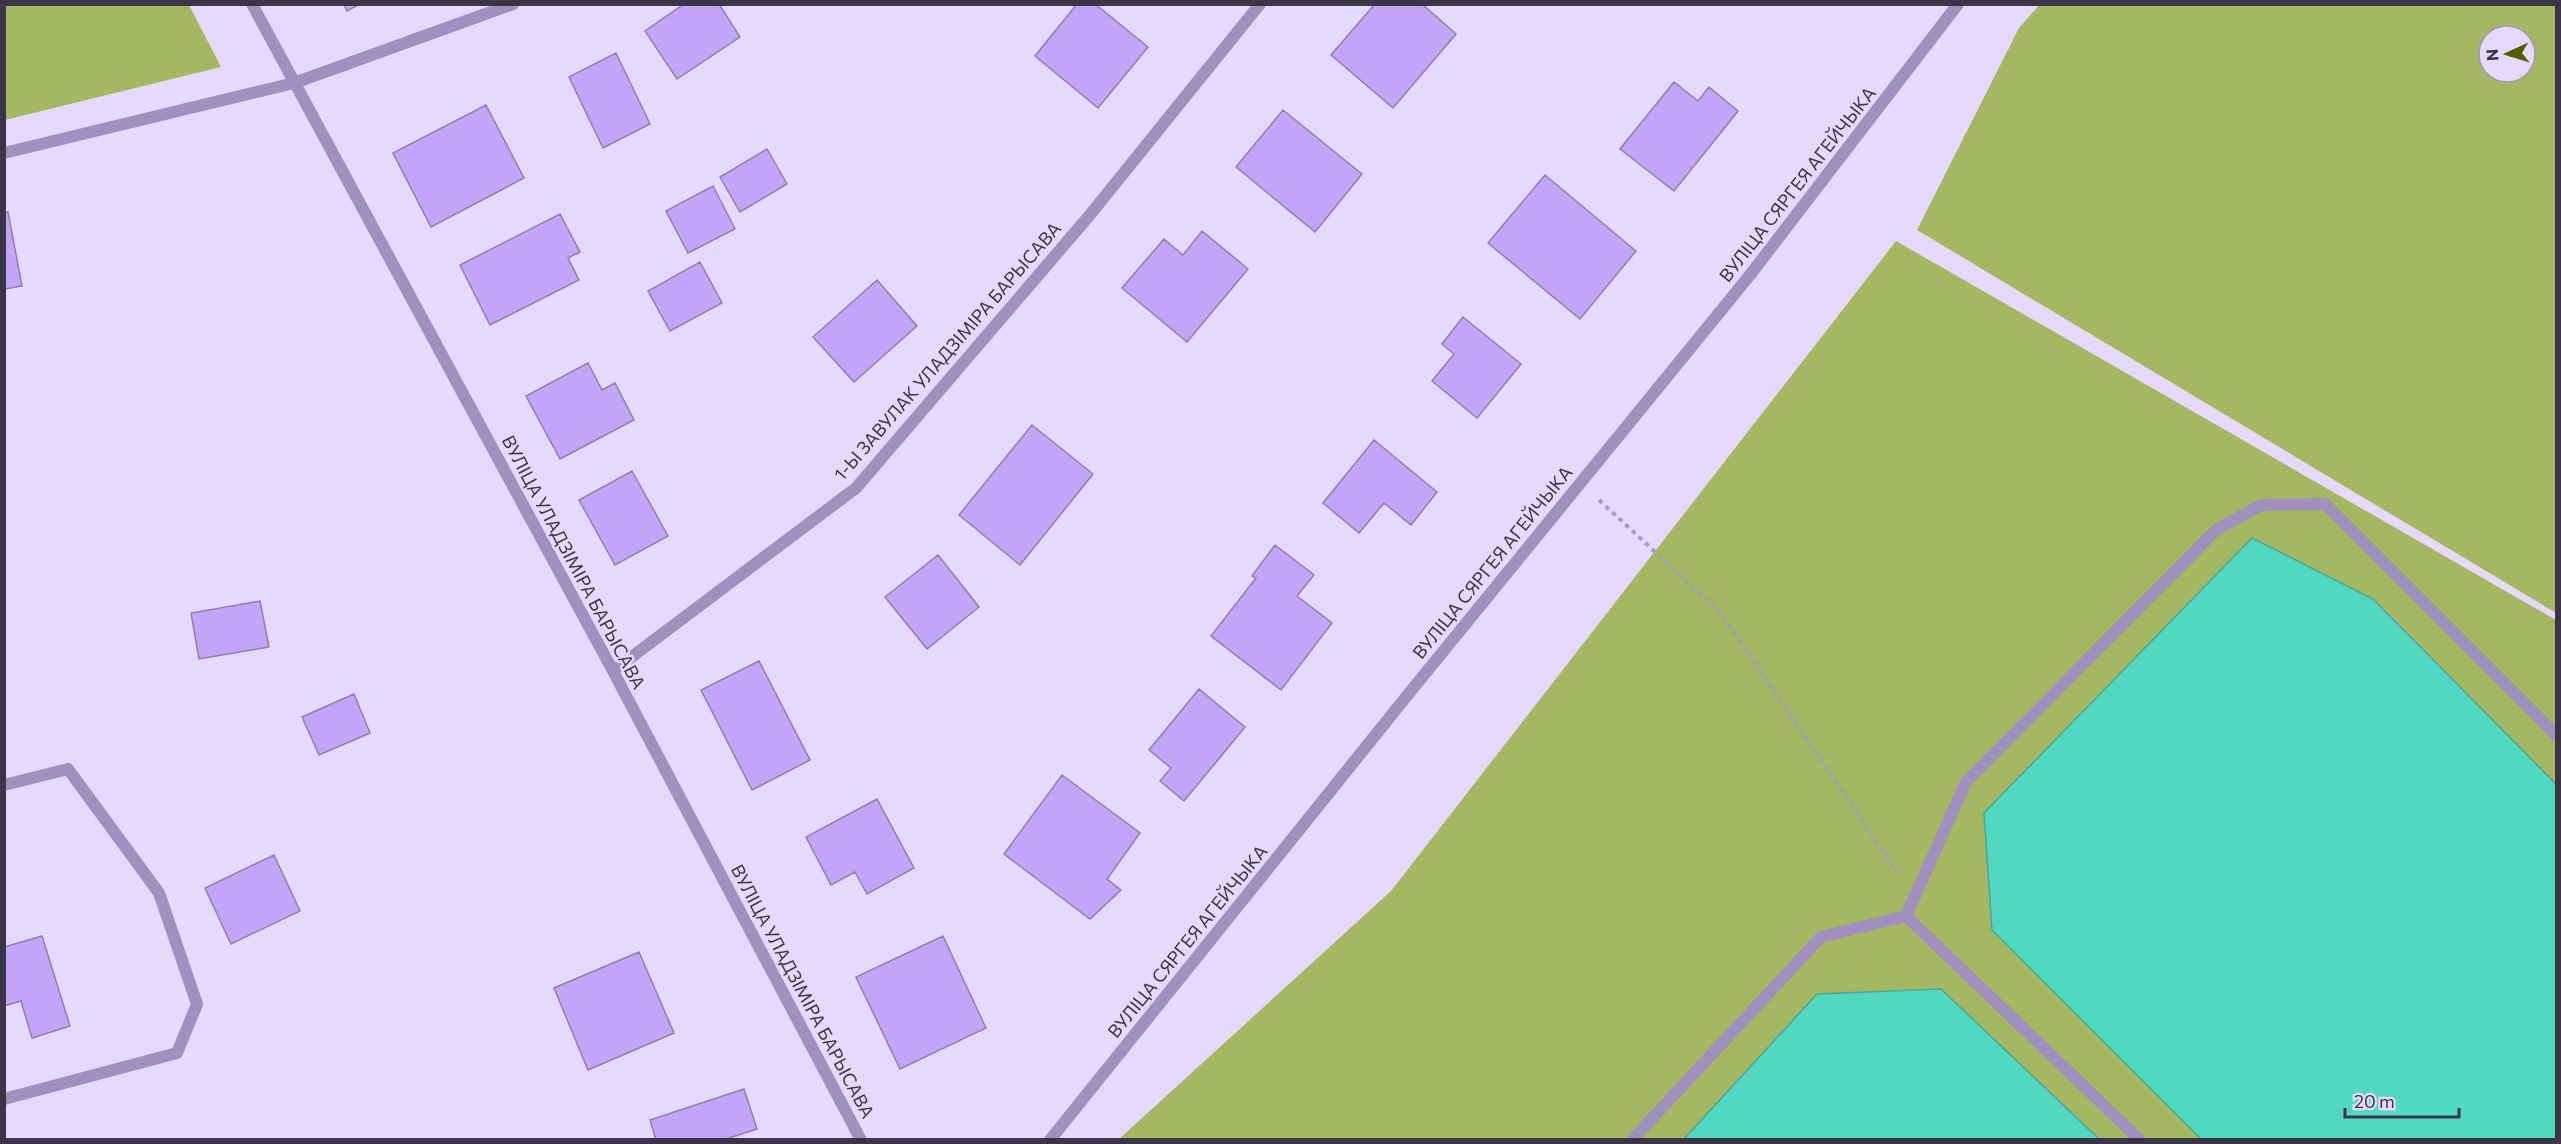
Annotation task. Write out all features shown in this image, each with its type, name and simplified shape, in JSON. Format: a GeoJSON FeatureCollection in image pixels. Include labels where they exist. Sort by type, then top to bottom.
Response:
{"type":"FeatureCollection","features":[{"type":"Feature","properties":{"kind":"street","name":"ВУЛІЦА УЛАДЗІМІРА БАРЫСАВА"},"geometry":{"type":"LineString","coordinates":[[252,4],[613,671],[861,1140]]}},
{"type":"Feature","properties":{"kind":"street"},"geometry":{"type":"LineString","coordinates":[[4,153],[294,83],[513,4]]}},
{"type":"Feature","properties":{"kind":"street","name":"1-Ы ЗАВУЛАК УЛАДЗІМІРА БАРЫСАВА"},"geometry":{"type":"LineString","coordinates":[[613,671],[856,488],[1089,216],[1260,4]]}},
{"type":"Feature","properties":{"kind":"street","name":"ВУЛІЦА СЯРГЕЯ АГЕЙЧЫКА"},"geometry":{"type":"LineString","coordinates":[[1050,1140],[1750,275],[1958,4]]}},
{"type":"Feature","properties":{"kind":"street"},"geometry":{"type":"LineString","coordinates":[[1906,916],[1966,782],[2216,530],[2261,505],[2325,504],[2556,735]]}},
{"type":"Feature","properties":{"kind":"street"},"geometry":{"type":"LineString","coordinates":[[4,785],[68,769],[159,893],[197,1004],[177,1053],[4,1099]]}},
{"type":"Feature","properties":{"kind":"street"},"geometry":{"type":"LineString","coordinates":[[1632,1140],[1821,937],[1906,916]]}},
{"type":"Feature","properties":{"kind":"street"},"geometry":{"type":"LineString","coordinates":[[1906,916],[2140,1140]]}},
{"type":"Feature","properties":{"kind":"path"},"geometry":{"type":"LineString","coordinates":[[1580,483],[1720,612],[1915,897]]}},
{"type":"Feature","properties":{"kind":"shaded area"},"geometry":{"type":"Polygon","coordinates":[[[2040,4],[2556,5],[2556,613],[1917,230],[2019,28],[2040,4]]]}},
{"type":"Feature","properties":{"kind":"shaded area"},"geometry":{"type":"Polygon","coordinates":[[[4,5],[189,5],[221,67],[5,120],[4,5]]]}},
{"type":"Feature","properties":{"kind":"shaded area"},"geometry":{"type":"Polygon","coordinates":[[[1896,241],[2556,620],[2556,1139],[1118,1140],[1391,891],[1896,241]]]}},
{"type":"Feature","properties":{"kind":"shaded area"},"geometry":{"type":"Polygon","coordinates":[[[2252,538],[2373,599],[2556,784],[2556,1139],[2201,1139],[1992,930],[1984,813],[2252,538]]]}},
{"type":"Feature","properties":{"kind":"shaded area"},"geometry":{"type":"Polygon","coordinates":[[[1941,989],[2099,1139],[1684,1139],[1817,994],[1941,989]]]}},
{"type":"Feature","properties":{"kind":"building"},"geometry":{"type":"Polygon","coordinates":[[[344,4],[360,4],[347,11],[344,4]]]}},
{"type":"Feature","properties":{"kind":"building"},"geometry":{"type":"Polygon","coordinates":[[[684,4],[719,4],[740,37],[677,79],[645,31],[684,4]]]}},
{"type":"Feature","properties":{"kind":"building"},"geometry":{"type":"Polygon","coordinates":[[[1077,4],[1095,4],[1148,47],[1098,108],[1035,56],[1077,4]]]}},
{"type":"Feature","properties":{"kind":"building"},"geometry":{"type":"Polygon","coordinates":[[[1375,4],[1422,4],[1456,34],[1393,108],[1331,55],[1375,4]]]}},
{"type":"Feature","properties":{"kind":"building"},"geometry":{"type":"Polygon","coordinates":[[[616,53],[650,124],[603,148],[569,77],[616,53]]]}},
{"type":"Feature","properties":{"kind":"building"},"geometry":{"type":"Polygon","coordinates":[[[1674,82],[1698,101],[1709,87],[1738,111],[1674,191],[1620,149],[1674,82]]]}},
{"type":"Feature","properties":{"kind":"building"},"geometry":{"type":"Polygon","coordinates":[[[486,105],[524,178],[431,227],[393,153],[486,105]]]}},
{"type":"Feature","properties":{"kind":"building"},"geometry":{"type":"Polygon","coordinates":[[[1283,110],[1362,174],[1315,232],[1236,167],[1283,110]]]}},
{"type":"Feature","properties":{"kind":"building"},"geometry":{"type":"Polygon","coordinates":[[[767,149],[787,184],[740,212],[720,177],[767,149]]]}},
{"type":"Feature","properties":{"kind":"building"},"geometry":{"type":"Polygon","coordinates":[[[1545,175],[1636,251],[1580,319],[1488,243],[1545,175]]]}},
{"type":"Feature","properties":{"kind":"building"},"geometry":{"type":"Polygon","coordinates":[[[713,186],[735,229],[688,253],[666,211],[713,186]]]}},
{"type":"Feature","properties":{"kind":"building"},"geometry":{"type":"Polygon","coordinates":[[[4,212],[8,212],[22,286],[4,289],[4,212]]]}},
{"type":"Feature","properties":{"kind":"building"},"geometry":{"type":"Polygon","coordinates":[[[560,214],[580,252],[568,258],[579,280],[490,325],[460,265],[560,214]]]}},
{"type":"Feature","properties":{"kind":"building"},"geometry":{"type":"Polygon","coordinates":[[[1202,231],[1248,269],[1187,342],[1122,288],[1164,239],[1183,255],[1202,231]]]}},
{"type":"Feature","properties":{"kind":"building"},"geometry":{"type":"Polygon","coordinates":[[[700,262],[722,303],[670,331],[648,291],[700,262]]]}},
{"type":"Feature","properties":{"kind":"building"},"geometry":{"type":"Polygon","coordinates":[[[877,280],[917,326],[854,382],[813,337],[877,280]]]}},
{"type":"Feature","properties":{"kind":"building"},"geometry":{"type":"Polygon","coordinates":[[[1463,317],[1521,364],[1477,418],[1432,381],[1454,354],[1442,344],[1463,317]]]}},
{"type":"Feature","properties":{"kind":"building"},"geometry":{"type":"Polygon","coordinates":[[[588,363],[602,390],[615,383],[634,420],[560,459],[526,396],[588,363]]]}},
{"type":"Feature","properties":{"kind":"building"},"geometry":{"type":"Polygon","coordinates":[[[1032,425],[1093,474],[1020,565],[959,515],[1032,425]]]}},
{"type":"Feature","properties":{"kind":"building"},"geometry":{"type":"Polygon","coordinates":[[[1374,440],[1437,492],[1411,525],[1384,503],[1359,533],[1323,503],[1374,440]]]}},
{"type":"Feature","properties":{"kind":"building"},"geometry":{"type":"Polygon","coordinates":[[[632,471],[668,536],[615,565],[579,500],[632,471]]]}},
{"type":"Feature","properties":{"kind":"building"},"geometry":{"type":"Polygon","coordinates":[[[1275,545],[1314,575],[1297,596],[1332,623],[1281,690],[1211,636],[1256,578],[1252,576],[1275,545]]]}},
{"type":"Feature","properties":{"kind":"building"},"geometry":{"type":"Polygon","coordinates":[[[938,555],[979,607],[927,649],[885,597],[938,555]]]}},
{"type":"Feature","properties":{"kind":"building"},"geometry":{"type":"Polygon","coordinates":[[[260,601],[269,647],[199,659],[191,613],[260,601]]]}},
{"type":"Feature","properties":{"kind":"building"},"geometry":{"type":"Polygon","coordinates":[[[759,661],[810,760],[752,790],[701,690],[759,661]]]}},
{"type":"Feature","properties":{"kind":"building"},"geometry":{"type":"Polygon","coordinates":[[[1199,689],[1245,727],[1184,801],[1160,781],[1171,768],[1149,750],[1199,689]]]}},
{"type":"Feature","properties":{"kind":"building"},"geometry":{"type":"Polygon","coordinates":[[[354,694],[370,733],[319,755],[302,717],[354,694]]]}},
{"type":"Feature","properties":{"kind":"building"},"geometry":{"type":"Polygon","coordinates":[[[1062,775],[1140,833],[1107,879],[1121,890],[1090,919],[1004,854],[1062,775]]]}},
{"type":"Feature","properties":{"kind":"building"},"geometry":{"type":"Polygon","coordinates":[[[877,799],[914,868],[867,894],[855,872],[831,885],[806,837],[877,799]]]}},
{"type":"Feature","properties":{"kind":"building"},"geometry":{"type":"Polygon","coordinates":[[[274,855],[300,911],[231,944],[205,888],[274,855]]]}},
{"type":"Feature","properties":{"kind":"building"},"geometry":{"type":"Polygon","coordinates":[[[42,936],[70,1026],[32,1038],[21,1001],[4,1006],[4,947],[42,936]]]}},
{"type":"Feature","properties":{"kind":"building"},"geometry":{"type":"Polygon","coordinates":[[[943,936],[986,1028],[900,1069],[856,977],[943,936]]]}},
{"type":"Feature","properties":{"kind":"building"},"geometry":{"type":"Polygon","coordinates":[[[639,952],[674,1033],[588,1070],[554,988],[639,952]]]}},
{"type":"Feature","properties":{"kind":"building"},"geometry":{"type":"Polygon","coordinates":[[[744,1089],[757,1129],[723,1140],[656,1140],[650,1120],[744,1089]]]}}]}
